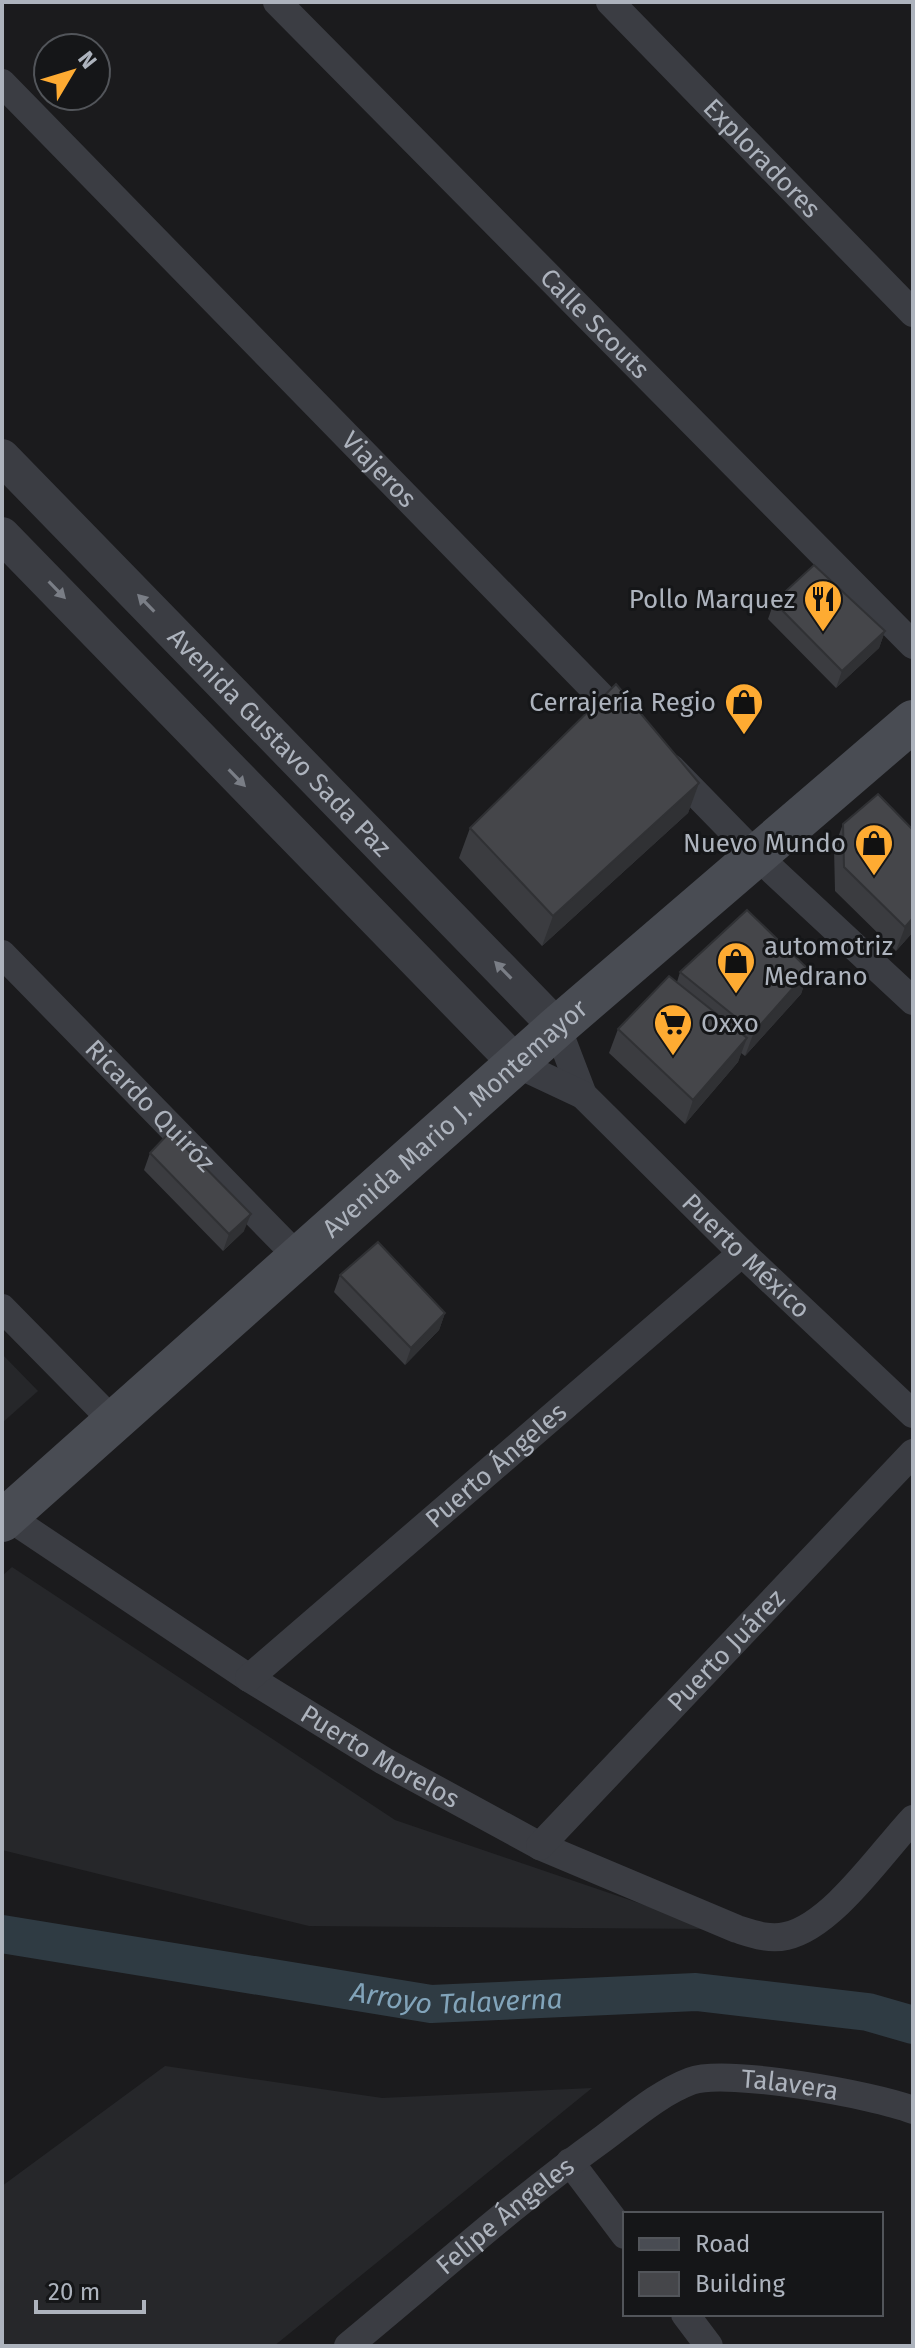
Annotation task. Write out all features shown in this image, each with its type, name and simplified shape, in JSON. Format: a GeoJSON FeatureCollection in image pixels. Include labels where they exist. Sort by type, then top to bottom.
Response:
{"type":"FeatureCollection","features":[{"type":"Feature","properties":{"kind":"main road","name":"Avenida Mario J. Montemayor"},"geometry":{"type":"LineString","coordinates":[[4,1518],[300,1259],[557,1027],[913,721]]}},
{"type":"Feature","properties":{"kind":"street","name":"Calle Scouts"},"geometry":{"type":"LineString","coordinates":[[277,2],[913,645]]}},
{"type":"Feature","properties":{"kind":"street","name":"Exploradores"},"geometry":{"type":"LineString","coordinates":[[610,2],[913,313]]}},
{"type":"Feature","properties":{"kind":"street","name":"Viajeros"},"geometry":{"type":"LineString","coordinates":[[2,83],[756,855],[913,1001]]}},
{"type":"Feature","properties":{"kind":"street","name":"Avenida Gustavo Sada Paz"},"geometry":{"type":"LineString","coordinates":[[2,457],[557,1027]]}},
{"type":"Feature","properties":{"kind":"street"},"geometry":{"type":"LineString","coordinates":[[2,535],[517,1064]]}},
{"type":"Feature","properties":{"kind":"street","name":"Ricardo Quiróz"},"geometry":{"type":"LineString","coordinates":[[2,954],[300,1259]]}},
{"type":"Feature","properties":{"kind":"street","name":"Puerto México"},"geometry":{"type":"LineString","coordinates":[[557,1027],[583,1095]]}},
{"type":"Feature","properties":{"kind":"street","name":"Puerto México"},"geometry":{"type":"LineString","coordinates":[[517,1064],[583,1095],[742,1253],[913,1414]]}},
{"type":"Feature","properties":{"kind":"street","name":"Puerto Ángeles"},"geometry":{"type":"LineString","coordinates":[[249,1678],[742,1253]]}},
{"type":"Feature","properties":{"kind":"street"},"geometry":{"type":"LineString","coordinates":[[2,1308],[113,1421]]}},
{"type":"Feature","properties":{"kind":"street","name":"Puerto Juárez"},"geometry":{"type":"LineString","coordinates":[[540,1846],[913,1453]]}},
{"type":"Feature","properties":{"kind":"street","name":"Puerto Morelos"},"geometry":{"type":"LineString","coordinates":[[4,1518],[249,1678],[384,1761],[540,1846],[737,1929],[762,1937],[784,1937],[803,1930],[822,1917],[913,1819]]}},
{"type":"Feature","properties":{"kind":"street","name":"Talavera"},"geometry":{"type":"LineString","coordinates":[[667,2093],[693,2080],[720,2077],[809,2087],[913,2110]]}},
{"type":"Feature","properties":{"kind":"street","name":"Felipe Ángeles"},"geometry":{"type":"LineString","coordinates":[[348,2346],[570,2162],[667,2093]]}},
{"type":"Feature","properties":{"kind":"street"},"geometry":{"type":"LineString","coordinates":[[570,2162],[623,2232]]}},
{"type":"Feature","properties":{"kind":"street"},"geometry":{"type":"LineString","coordinates":[[686,2316],[709,2346]]}},
{"type":"Feature","properties":{"kind":"shaded area"},"geometry":{"type":"Polygon","coordinates":[[[2,1354],[38,1391],[2,1423],[2,1354]]]}},
{"type":"Feature","properties":{"kind":"shaded area"},"geometry":{"type":"Polygon","coordinates":[[[12,1567],[395,1820],[715,1929],[309,1926],[2,1850],[2,1576],[12,1567]]]}},
{"type":"Feature","properties":{"kind":"shaded area"},"geometry":{"type":"Polygon","coordinates":[[[165,2066],[382,2098],[592,2088],[274,2346],[2,2346],[2,2186],[165,2066]]]}},
{"type":"Feature","properties":{"kind":"building","name":"Pollo Marquez"},"geometry":{"type":"Polygon","coordinates":[[[814,565],[885,631],[842,671],[774,602],[814,565]]]}},
{"type":"Feature","properties":{"kind":"building"},"geometry":{"type":"Polygon","coordinates":[[[616,684],[699,783],[553,916],[470,828],[616,684]]]}},
{"type":"Feature","properties":{"kind":"building","name":"Nuevo Mundo"},"geometry":{"type":"Polygon","coordinates":[[[878,794],[913,830],[913,918],[905,927],[844,867],[843,824],[878,794]]]}},
{"type":"Feature","properties":{"kind":"building","name":"automotriz Medrano"},"geometry":{"type":"Polygon","coordinates":[[[747,910],[809,970],[754,1032],[680,972],[747,910]]]}},
{"type":"Feature","properties":{"kind":"building","name":"Oxxo"},"geometry":{"type":"Polygon","coordinates":[[[669,976],[747,1038],[693,1100],[618,1029],[669,976]]]}},
{"type":"Feature","properties":{"kind":"building"},"geometry":{"type":"Polygon","coordinates":[[[170,1132],[251,1214],[229,1234],[150,1153],[170,1132]]]}},
{"type":"Feature","properties":{"kind":"building"},"geometry":{"type":"Polygon","coordinates":[[[378,1242],[445,1313],[411,1348],[340,1275],[378,1242]]]}},
{"type":"Feature","properties":{"kind":"waterway","name":"Arroyo Talaverna"},"geometry":{"type":"LineString","coordinates":[[2,1934],[431,2004],[696,1992],[868,2012],[913,2025]]}},
{"type":"Feature","properties":{"kind":"place","name":"Pollo Marquez"},"geometry":{"type":"Point","coordinates":[823,633]}},
{"type":"Feature","properties":{"kind":"place","name":"Cerrajería Regio"},"geometry":{"type":"Point","coordinates":[744,736]}},
{"type":"Feature","properties":{"kind":"place","name":"Nuevo Mundo"},"geometry":{"type":"Point","coordinates":[874,877]}},
{"type":"Feature","properties":{"kind":"place","name":"automotriz Medrano"},"geometry":{"type":"Point","coordinates":[736,995]}},
{"type":"Feature","properties":{"kind":"place","name":"Oxxo"},"geometry":{"type":"Point","coordinates":[673,1057]}}]}
